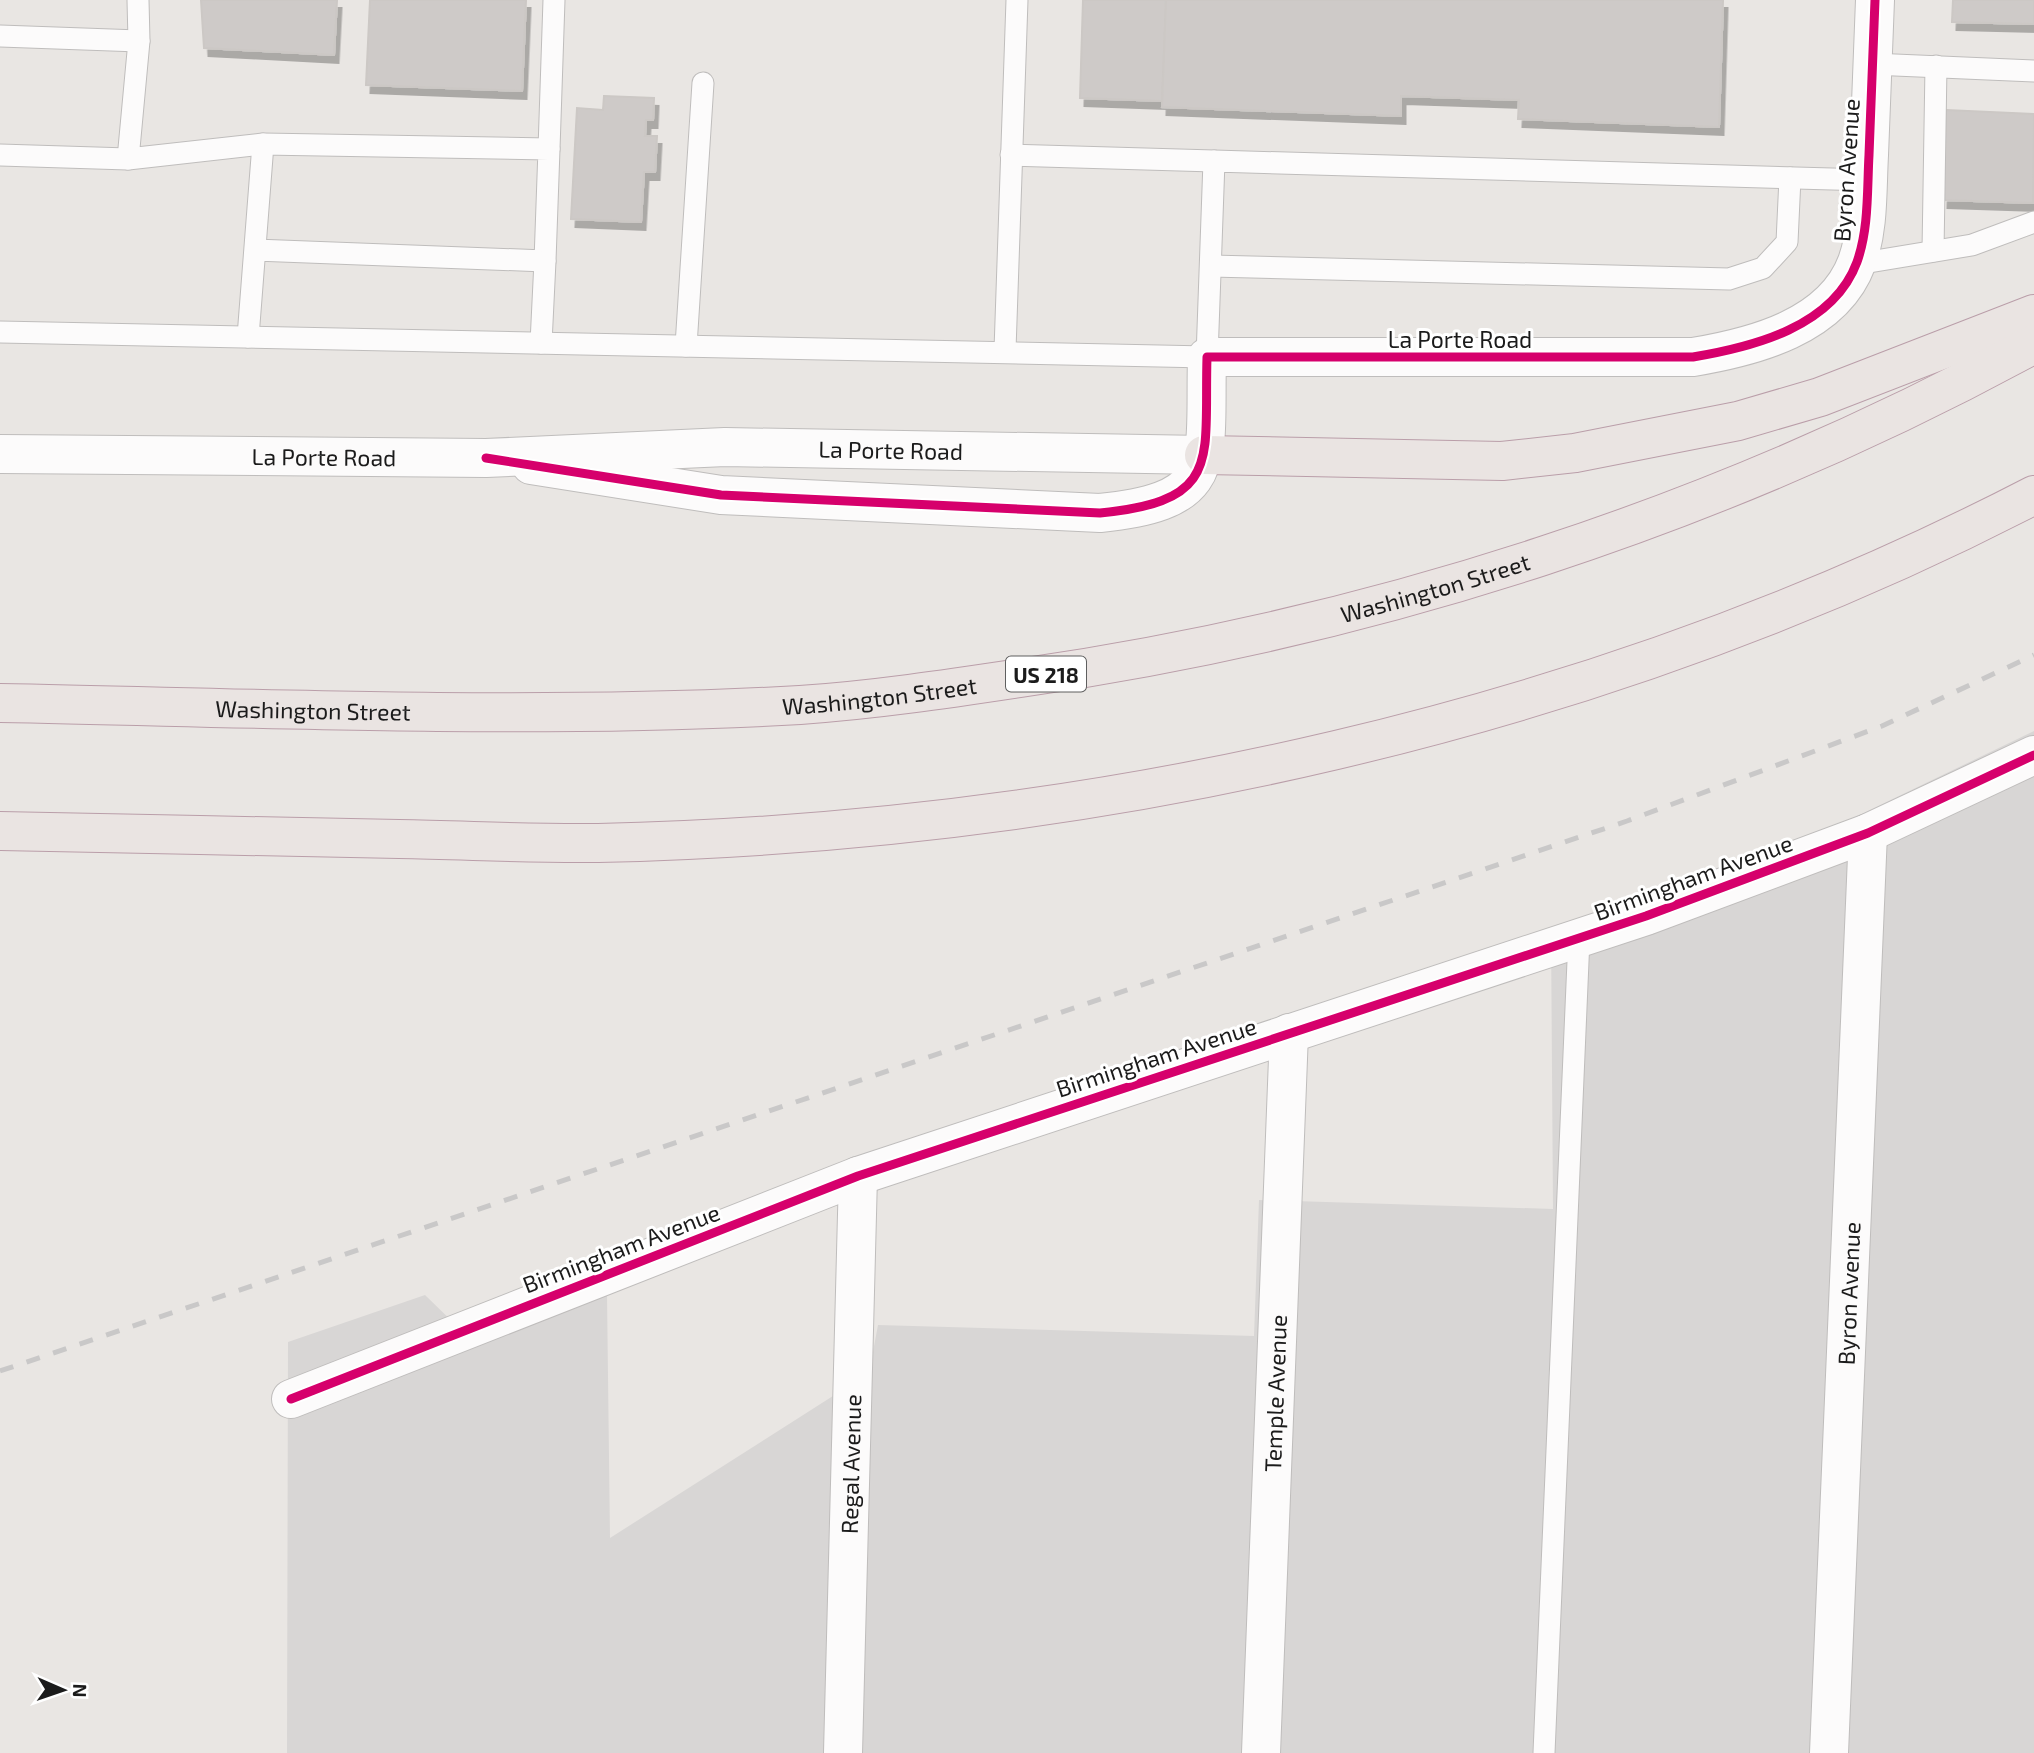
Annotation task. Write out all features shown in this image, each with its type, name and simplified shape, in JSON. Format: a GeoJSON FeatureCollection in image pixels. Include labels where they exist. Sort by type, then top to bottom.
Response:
{"type":"FeatureCollection","features":[{"type":"Feature","properties":{"kind":"highway"},"geometry":{"type":"LineString","coordinates":[[1204,455],[1502,460],[1575,453],[1738,421],[1820,397],[2034,314]]}},
{"type":"Feature","properties":{"kind":"highway","name":"Washington Street"},"geometry":{"type":"LineString","coordinates":[[0,703],[595,713],[805,704],[1094,667],[1251,637],[1385,603],[1560,551],[1701,502],[1938,397],[2034,344]]}},
{"type":"Feature","properties":{"kind":"highway"},"geometry":{"type":"LineString","coordinates":[[0,831],[596,843],[811,832],[964,817],[1115,796],[1424,727],[1599,675],[1765,617],[1877,572],[2034,495]]}},
{"type":"Feature","properties":{"kind":"street","name":"Byron Avenue"},"geometry":{"type":"LineString","coordinates":[[1804,321],[1835,296],[1857,264],[1866,225],[1875,0]]}},
{"type":"Feature","properties":{"kind":"street","name":"La Porte Road"},"geometry":{"type":"LineString","coordinates":[[1207,357],[1693,358],[1735,350],[1774,338],[1804,321]]}},
{"type":"Feature","properties":{"kind":"street"},"geometry":{"type":"LineString","coordinates":[[486,457],[721,495],[1100,513],[1142,509],[1166,501],[1190,484],[1204,455],[1207,357]]}},
{"type":"Feature","properties":{"kind":"street","name":"La Porte Road"},"geometry":{"type":"LineString","coordinates":[[0,454],[486,457],[725,447],[1204,455]]}},
{"type":"Feature","properties":{"kind":"street","name":"Birmingham Avenue"},"geometry":{"type":"LineString","coordinates":[[291,1399],[858,1175],[1579,938],[1868,833],[2034,755]]}},
{"type":"Feature","properties":{"kind":"street","name":"Byron Avenue"},"geometry":{"type":"LineString","coordinates":[[1829,1753],[1868,833]]}},
{"type":"Feature","properties":{"kind":"street","name":"Temple Avenue"},"geometry":{"type":"LineString","coordinates":[[1261,1753],[1289,1033]]}},
{"type":"Feature","properties":{"kind":"street","name":"Regal Avenue"},"geometry":{"type":"LineString","coordinates":[[844,1753],[858,1175]]}},
{"type":"Feature","properties":{"kind":"lane"},"geometry":{"type":"LineString","coordinates":[[128,159],[139,41],[138,0]]}},
{"type":"Feature","properties":{"kind":"lane"},"geometry":{"type":"LineString","coordinates":[[541,343],[554,0]]}},
{"type":"Feature","properties":{"kind":"lane"},"geometry":{"type":"LineString","coordinates":[[1005,350],[1017,0]]}},
{"type":"Feature","properties":{"kind":"lane"},"geometry":{"type":"LineString","coordinates":[[0,36],[139,41]]}},
{"type":"Feature","properties":{"kind":"lane"},"geometry":{"type":"LineString","coordinates":[[1872,64],[2034,71]]}},
{"type":"Feature","properties":{"kind":"lane"},"geometry":{"type":"LineString","coordinates":[[1933,251],[1936,66]]}},
{"type":"Feature","properties":{"kind":"lane"},"geometry":{"type":"LineString","coordinates":[[686,346],[703,83]]}},
{"type":"Feature","properties":{"kind":"lane"},"geometry":{"type":"LineString","coordinates":[[0,155],[128,159],[262,144],[548,149]]}},
{"type":"Feature","properties":{"kind":"lane"},"geometry":{"type":"LineString","coordinates":[[248,337],[262,144]]}},
{"type":"Feature","properties":{"kind":"lane"},"geometry":{"type":"LineString","coordinates":[[1011,155],[1868,180]]}},
{"type":"Feature","properties":{"kind":"lane"},"geometry":{"type":"LineString","coordinates":[[0,332],[1005,350],[1207,357],[1214,161]]}},
{"type":"Feature","properties":{"kind":"lane"},"geometry":{"type":"LineString","coordinates":[[1211,267],[1729,279],[1763,268],[1787,242],[1790,178]]}},
{"type":"Feature","properties":{"kind":"lane"},"geometry":{"type":"LineString","coordinates":[[1857,264],[1972,245],[2034,222]]}},
{"type":"Feature","properties":{"kind":"lane"},"geometry":{"type":"LineString","coordinates":[[255,250],[545,261]]}},
{"type":"Feature","properties":{"kind":"lane"},"geometry":{"type":"LineString","coordinates":[[1544,1753],[1579,938]]}},
{"type":"Feature","properties":{"kind":"shaded area"},"geometry":{"type":"Polygon","coordinates":[[[2034,731],[2034,1753],[287,1753],[288,1342],[425,1295],[462,1331],[607,1295],[610,1538],[869,1373],[878,1325],[1254,1336],[1259,1200],[1553,1209],[1551,930],[1849,820],[2034,731]]]}},
{"type":"Feature","properties":{"kind":"building"},"geometry":{"type":"Polygon","coordinates":[[[201,0],[337,0],[334,55],[204,48],[201,0]]]}},
{"type":"Feature","properties":{"kind":"building"},"geometry":{"type":"Polygon","coordinates":[[[370,0],[526,0],[522,91],[366,85],[370,0]]]}},
{"type":"Feature","properties":{"kind":"building"},"geometry":{"type":"Polygon","coordinates":[[[1083,0],[1166,0],[1162,101],[1080,98],[1083,0]]]}},
{"type":"Feature","properties":{"kind":"building"},"geometry":{"type":"Polygon","coordinates":[[[1166,0],[1723,0],[1719,127],[1518,119],[1519,100],[1401,96],[1401,116],[1162,107],[1166,0]]]}},
{"type":"Feature","properties":{"kind":"building"},"geometry":{"type":"Polygon","coordinates":[[[1953,0],[2034,0],[2034,24],[1952,22],[1953,0]]]}},
{"type":"Feature","properties":{"kind":"building"},"geometry":{"type":"Polygon","coordinates":[[[604,96],[654,98],[653,120],[646,120],[645,136],[657,136],[655,172],[644,172],[641,222],[571,219],[577,108],[603,110],[604,96]]]}},
{"type":"Feature","properties":{"kind":"building"},"geometry":{"type":"Polygon","coordinates":[[[1946,110],[2034,114],[2033,203],[1943,200],[1946,110]]]}},
{"type":"Feature","properties":{"kind":"railway"},"geometry":{"type":"LineString","coordinates":[[0,1371],[1627,821],[1882,726],[2034,655]]}},
{"type":"Feature","properties":{"kind":"cycle path"},"geometry":{"type":"LineString","coordinates":[[486,458],[721,495],[1100,513],[1140,507],[1168,498],[1187,486],[1198,469],[1204,448],[1207,357],[1693,357],[1765,340],[1810,318],[1830,303],[1846,284],[1857,262],[1867,209],[1875,0]]}},
{"type":"Feature","properties":{"kind":"cycle path"},"geometry":{"type":"LineString","coordinates":[[291,1399],[858,1176],[1646,916],[1868,833],[2034,755]]}}]}
